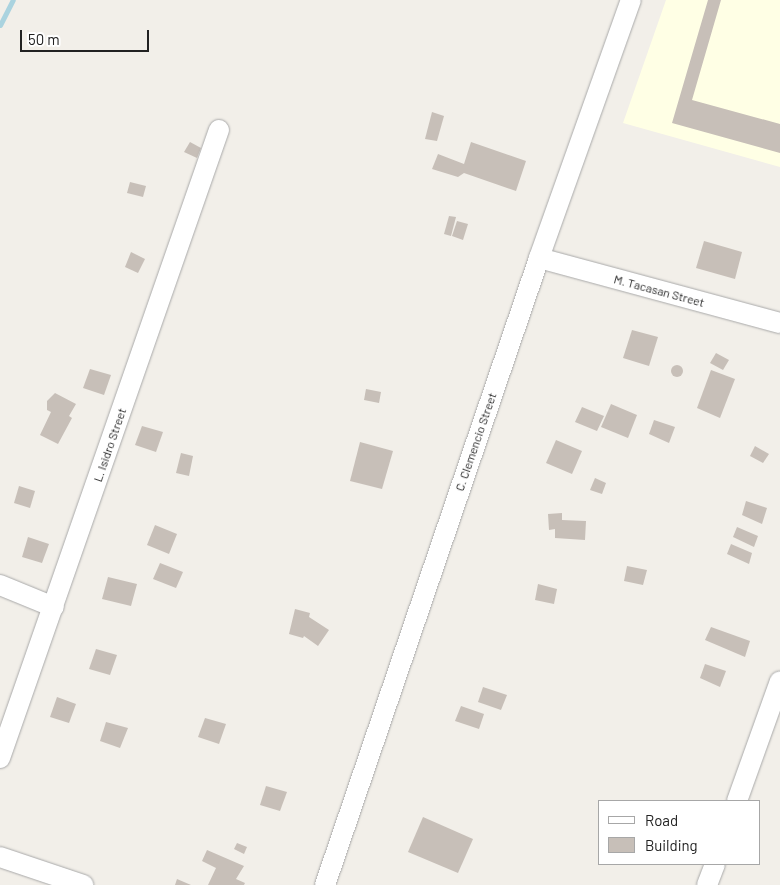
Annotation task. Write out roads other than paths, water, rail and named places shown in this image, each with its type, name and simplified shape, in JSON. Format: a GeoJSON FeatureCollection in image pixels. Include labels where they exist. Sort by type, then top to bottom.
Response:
{"type":"FeatureCollection","features":[{"type":"Feature","properties":{"kind":"street","name":"C. Clemencio Street"},"geometry":{"type":"LineString","coordinates":[[325,885],[539,258],[631,0]]}},
{"type":"Feature","properties":{"kind":"street","name":"L. Isidro Street"},"geometry":{"type":"LineString","coordinates":[[0,758],[219,130]]}},
{"type":"Feature","properties":{"kind":"street","name":"M. Tacasan Street"},"geometry":{"type":"LineString","coordinates":[[539,258],[780,323]]}},
{"type":"Feature","properties":{"kind":"street"},"geometry":{"type":"LineString","coordinates":[[0,585],[54,607]]}},
{"type":"Feature","properties":{"kind":"street"},"geometry":{"type":"LineString","coordinates":[[737,800],[780,681]]}},
{"type":"Feature","properties":{"kind":"street"},"geometry":{"type":"LineString","coordinates":[[0,857],[83,885]]}},
{"type":"Feature","properties":{"kind":"street"},"geometry":{"type":"LineString","coordinates":[[707,885],[715,865]]}},
{"type":"Feature","properties":{"kind":"waterway"},"geometry":{"type":"LineString","coordinates":[[0,25],[13,0]]}}]}
